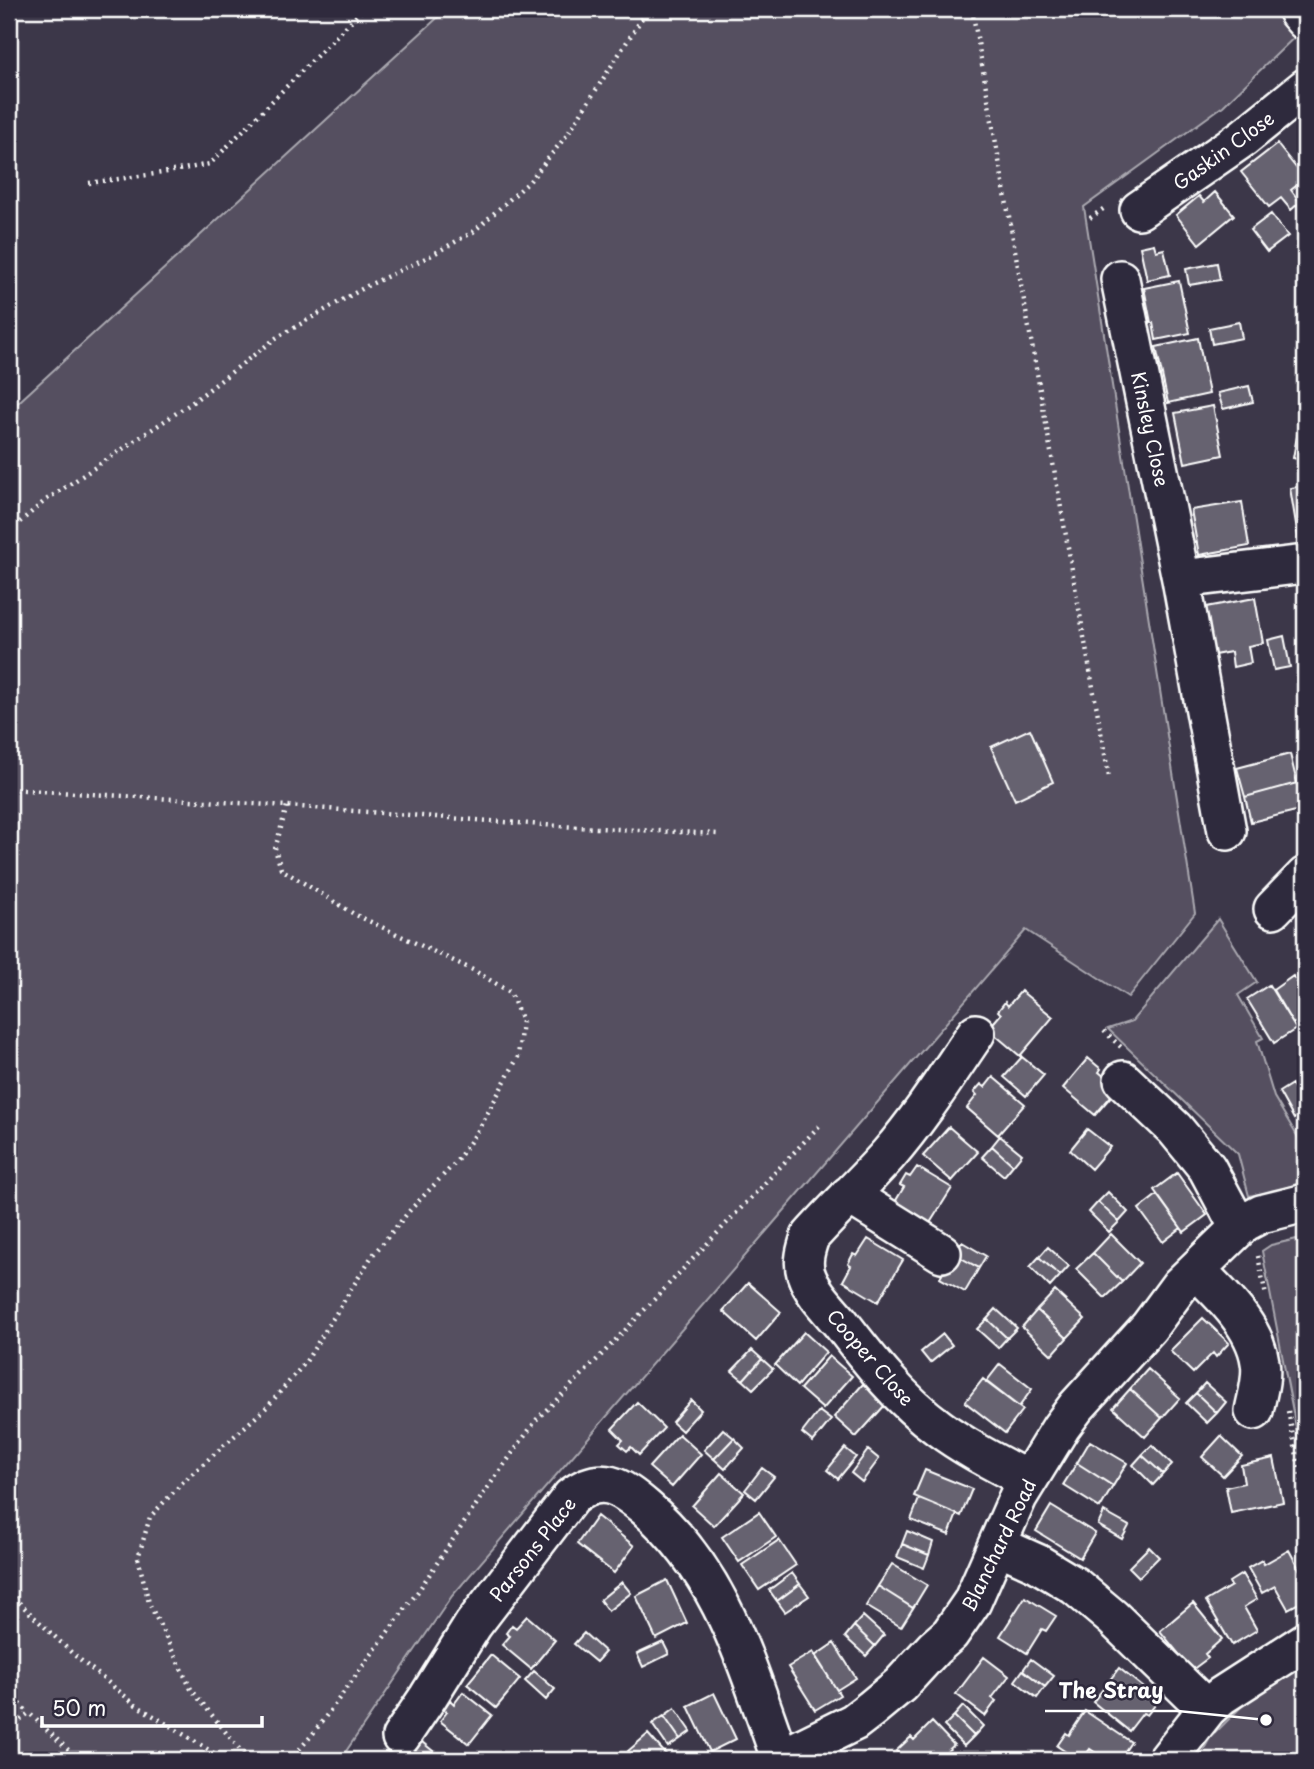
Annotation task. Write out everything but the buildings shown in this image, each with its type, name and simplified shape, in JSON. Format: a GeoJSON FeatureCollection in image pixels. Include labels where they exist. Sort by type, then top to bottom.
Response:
{"type":"FeatureCollection","features":[{"type":"Feature","properties":{"kind":"street","name":"Gaskin Close"},"geometry":{"type":"LineString","coordinates":[[1139,210],[1243,138],[1305,88]]}},
{"type":"Feature","properties":{"kind":"street","name":"Kinsley Close"},"geometry":{"type":"LineString","coordinates":[[1120,279],[1181,579],[1227,831]]}},
{"type":"Feature","properties":{"kind":"street"},"geometry":{"type":"LineString","coordinates":[[1181,579],[1305,564]]}},
{"type":"Feature","properties":{"kind":"street"},"geometry":{"type":"LineString","coordinates":[[1273,909],[1305,876]]}},
{"type":"Feature","properties":{"kind":"street","name":"Cooper Close"},"geometry":{"type":"LineString","coordinates":[[976,1033],[901,1138],[810,1237],[805,1252],[804,1271],[810,1283],[880,1374],[908,1403],[954,1439],[1028,1480]]}},
{"type":"Feature","properties":{"kind":"street"},"geometry":{"type":"LineString","coordinates":[[1124,1080],[1175,1129],[1207,1168],[1239,1228]]}},
{"type":"Feature","properties":{"kind":"street"},"geometry":{"type":"LineString","coordinates":[[849,1195],[942,1253]]}},
{"type":"Feature","properties":{"kind":"street","name":"Blanchard Road"},"geometry":{"type":"LineString","coordinates":[[779,1760],[853,1721],[886,1697],[950,1633],[966,1613],[1009,1513],[1076,1407],[1149,1326],[1173,1292],[1239,1228],[1261,1214],[1305,1203]]}},
{"type":"Feature","properties":{"kind":"street"},"geometry":{"type":"LineString","coordinates":[[1196,1270],[1236,1314],[1254,1341],[1261,1363],[1254,1411]]}},
{"type":"Feature","properties":{"kind":"street","name":"Parsons Place"},"geometry":{"type":"LineString","coordinates":[[401,1737],[473,1625],[564,1506],[581,1489],[605,1484],[621,1489],[657,1518],[689,1552],[702,1571],[737,1640],[779,1760]]}},
{"type":"Feature","properties":{"kind":"street"},"geometry":{"type":"LineString","coordinates":[[996,1545],[1037,1563],[1075,1586],[1139,1642],[1207,1709]]}},
{"type":"Feature","properties":{"kind":"street"},"geometry":{"type":"LineString","coordinates":[[1167,1760],[1207,1709],[1222,1696],[1305,1642]]}},
{"type":"Feature","properties":{"kind":"path"},"geometry":{"type":"LineString","coordinates":[[89,183],[210,164],[363,9]]}},
{"type":"Feature","properties":{"kind":"path"},"geometry":{"type":"LineString","coordinates":[[9,531],[46,500],[190,404],[276,338],[367,286],[473,232],[529,182],[567,135],[648,9]]}},
{"type":"Feature","properties":{"kind":"path"},"geometry":{"type":"LineString","coordinates":[[972,9],[1109,777]]}},
{"type":"Feature","properties":{"kind":"path"},"geometry":{"type":"LineString","coordinates":[[9,789],[558,826],[718,834]]}},
{"type":"Feature","properties":{"kind":"path"},"geometry":{"type":"LineString","coordinates":[[248,1760],[191,1689],[149,1603],[138,1558],[149,1517],[183,1482],[268,1406],[305,1363],[372,1256],[411,1209],[456,1162],[479,1129],[518,1057],[523,1021],[510,992],[473,970],[354,914],[281,869],[275,849],[287,806]]}},
{"type":"Feature","properties":{"kind":"path"},"geometry":{"type":"LineString","coordinates":[[290,1760],[419,1590],[537,1419],[609,1348],[821,1124]]}},
{"type":"Feature","properties":{"kind":"path"},"geometry":{"type":"LineString","coordinates":[[9,1593],[74,1654],[136,1705],[225,1760]]}},
{"type":"Feature","properties":{"kind":"path"},"geometry":{"type":"LineString","coordinates":[[9,1694],[79,1760]]}},
{"type":"Feature","properties":{"kind":"path"},"geometry":{"type":"LineString","coordinates":[[9,1728],[29,1713]]}},
{"type":"Feature","properties":{"kind":"shaded area"},"geometry":{"type":"Polygon","coordinates":[[[447,9],[1305,9],[1305,27],[1223,106],[1084,207],[1195,913],[1128,997],[1026,930],[452,1596],[340,1760],[9,1760],[9,411],[447,9]]]}},
{"type":"Feature","properties":{"kind":"shaded area"},"geometry":{"type":"Polygon","coordinates":[[[1218,919],[1257,982],[1238,995],[1263,1038],[1257,1041],[1274,1097],[1305,1149],[1305,1181],[1276,1191],[1249,1196],[1238,1154],[1108,1029],[1132,1021],[1218,919]]]}},
{"type":"Feature","properties":{"kind":"shaded area"},"geometry":{"type":"Polygon","coordinates":[[[1297,1239],[1305,1255],[1305,1474],[1262,1251],[1271,1245],[1297,1239]]]}},
{"type":"Feature","properties":{"kind":"shaded area"},"geometry":{"type":"Polygon","coordinates":[[[1305,1664],[1305,1760],[1198,1760],[1210,1738],[1245,1703],[1305,1664]]]}},
{"type":"Feature","properties":{"kind":"place","name":"The Stray"},"geometry":{"type":"Point","coordinates":[1266,1720]}}]}
